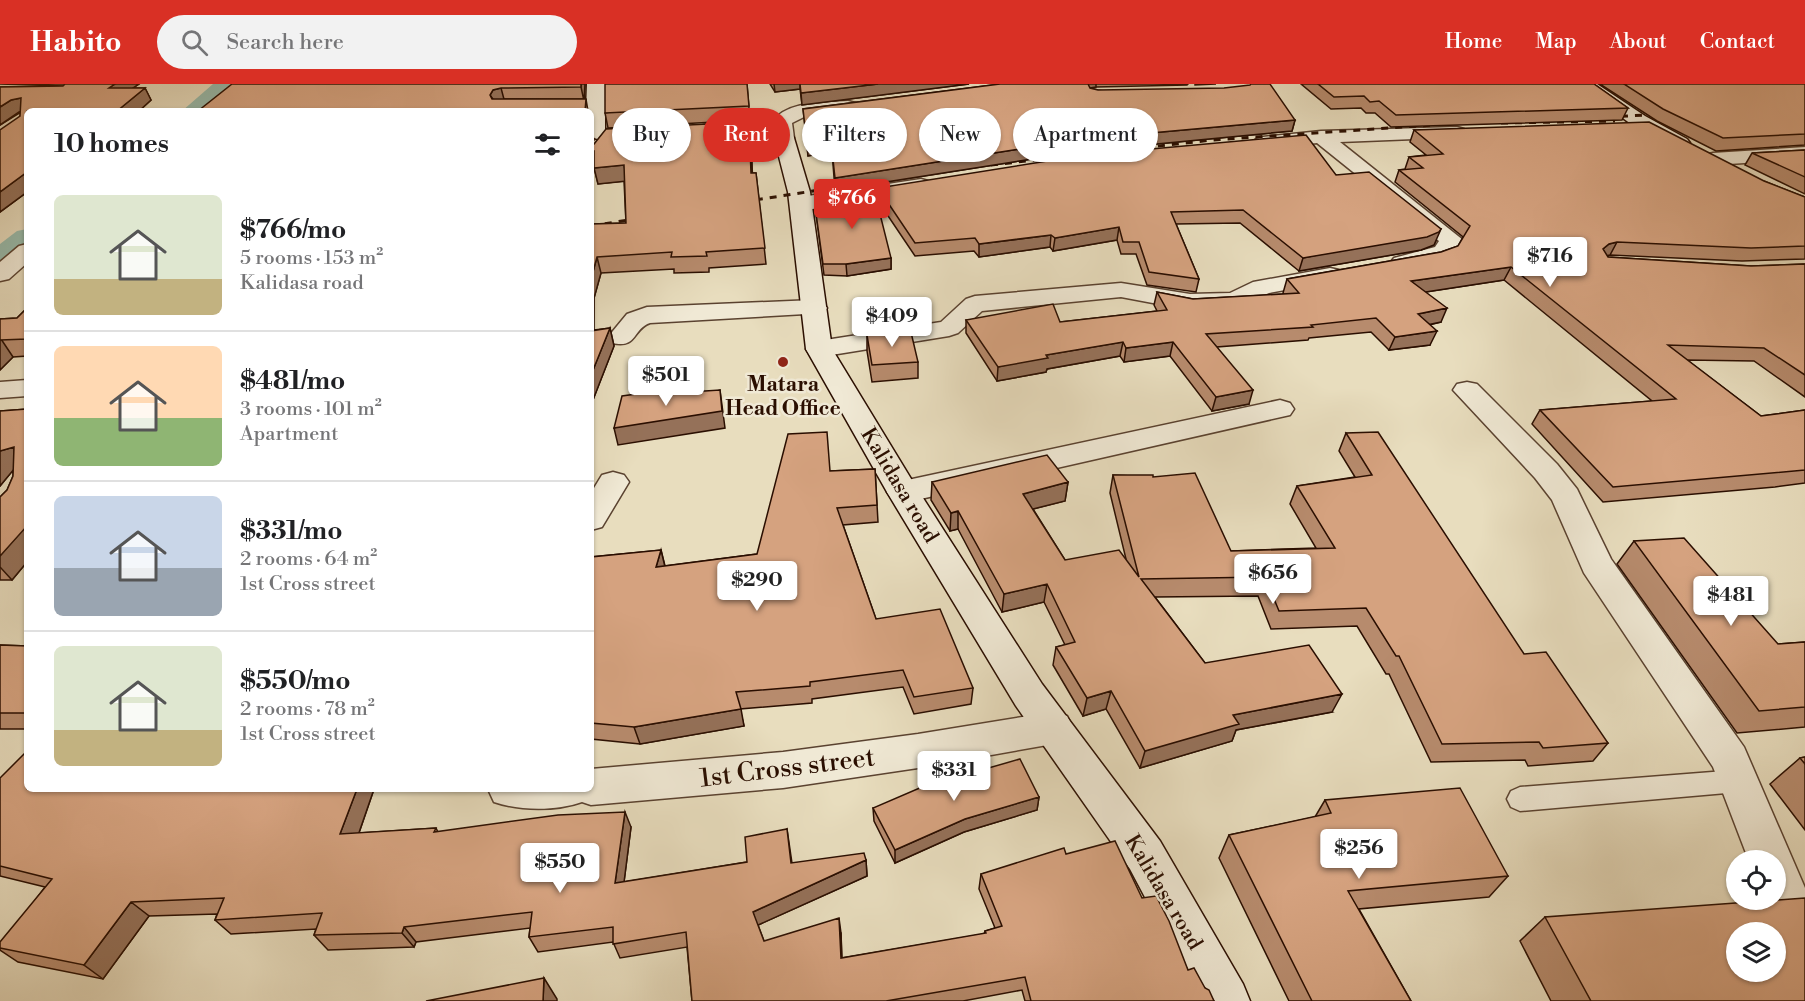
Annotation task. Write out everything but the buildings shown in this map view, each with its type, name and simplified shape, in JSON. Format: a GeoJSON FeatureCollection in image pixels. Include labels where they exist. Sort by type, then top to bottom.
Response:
{"type":"FeatureCollection","features":[{"type":"Feature","properties":{"kind":"street"},"geometry":{"type":"LineString","coordinates":[[1585,84],[1649,127],[1744,176]]}},
{"type":"Feature","properties":{"kind":"street"},"geometry":{"type":"LineString","coordinates":[[790,116],[866,105]]}},
{"type":"Feature","properties":{"kind":"street"},"geometry":{"type":"LineString","coordinates":[[594,117],[703,124]]}},
{"type":"Feature","properties":{"kind":"street"},"geometry":{"type":"LineString","coordinates":[[1614,128],[1649,127]]}},
{"type":"Feature","properties":{"kind":"street"},"geometry":{"type":"LineString","coordinates":[[1238,145],[1321,137],[1473,132]]}},
{"type":"Feature","properties":{"kind":"street"},"geometry":{"type":"LineString","coordinates":[[819,350],[949,328],[975,304],[1121,290],[1190,302],[1235,300],[1262,286],[1444,252],[1451,240],[1321,137]]}},
{"type":"Feature","properties":{"kind":"street"},"geometry":{"type":"LineString","coordinates":[[1713,159],[1805,153]]}},
{"type":"Feature","properties":{"kind":"street","name":"Kalidasa road"},"geometry":{"type":"LineString","coordinates":[[790,161],[801,204],[819,350],[903,492],[1029,695],[1145,855],[1226,1001]]}},
{"type":"Feature","properties":{"kind":"street"},"geometry":{"type":"LineString","coordinates":[[801,204],[942,182]]}},
{"type":"Feature","properties":{"kind":"street"},"geometry":{"type":"LineString","coordinates":[[0,273],[24,253]]}},
{"type":"Feature","properties":{"kind":"street"},"geometry":{"type":"LineString","coordinates":[[621,337],[636,319],[647,315],[814,308]]}},
{"type":"Feature","properties":{"kind":"street"},"geometry":{"type":"LineString","coordinates":[[0,390],[24,388]]}},
{"type":"Feature","properties":{"kind":"street"},"geometry":{"type":"LineString","coordinates":[[1467,390],[1546,471],[1566,497],[1596,564],[1730,759],[1766,850]]}},
{"type":"Feature","properties":{"kind":"street"},"geometry":{"type":"LineString","coordinates":[[903,492],[1280,410]]}},
{"type":"Feature","properties":{"kind":"street"},"geometry":{"type":"LineString","coordinates":[[594,514],[613,482]]}},
{"type":"Feature","properties":{"kind":"street","name":"1st Cross street"},"geometry":{"type":"LineString","coordinates":[[594,787],[783,770],[918,751],[1053,728]]}},
{"type":"Feature","properties":{"kind":"street"},"geometry":{"type":"LineString","coordinates":[[1786,899],[1805,926]]}},
{"type":"Feature","properties":{"kind":"lane"},"geometry":{"type":"LineString","coordinates":[[1520,799],[1738,781]]}},
{"type":"Feature","properties":{"kind":"waterway"},"geometry":{"type":"LineString","coordinates":[[197,108],[226,84]]}},
{"type":"Feature","properties":{"kind":"waterway"},"geometry":{"type":"LineString","coordinates":[[0,257],[24,239]]}},
{"type":"Feature","properties":{"kind":"railway"},"geometry":{"type":"LineString","coordinates":[[1607,117],[1664,114]]}},
{"type":"Feature","properties":{"kind":"railway"},"geometry":{"type":"LineString","coordinates":[[1501,123],[1615,121]]}},
{"type":"Feature","properties":{"kind":"railway"},"geometry":{"type":"LineString","coordinates":[[991,165],[1212,140],[1433,125]]}},
{"type":"Feature","properties":{"kind":"railway"},"geometry":{"type":"LineString","coordinates":[[742,202],[852,185]]}},
{"type":"Feature","properties":{"kind":"railway"},"geometry":{"type":"LineString","coordinates":[[594,226],[641,218]]}},
{"type":"Feature","properties":{"kind":"place","name":"Matara Head Office"},"geometry":{"type":"Point","coordinates":[783,362]}}]}
